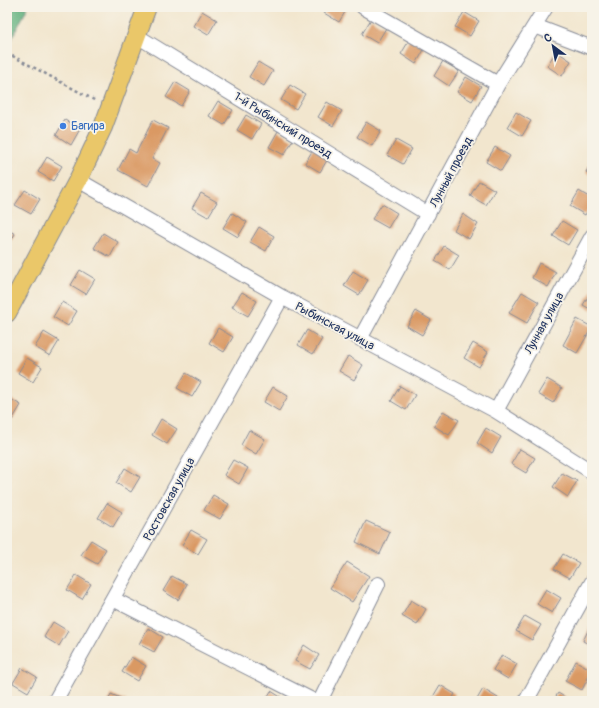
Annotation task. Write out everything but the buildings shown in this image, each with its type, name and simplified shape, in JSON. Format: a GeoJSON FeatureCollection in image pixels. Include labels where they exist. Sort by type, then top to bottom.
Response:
{"type":"FeatureCollection","features":[{"type":"Feature","properties":{"kind":"main road"},"geometry":{"type":"LineString","coordinates":[[7,313],[78,180],[111,108],[147,7]]}},
{"type":"Feature","properties":{"kind":"street"},"geometry":{"type":"LineString","coordinates":[[363,7],[498,84]]}},
{"type":"Feature","properties":{"kind":"street","name":"Лунный проезд"},"geometry":{"type":"LineString","coordinates":[[360,339],[498,84],[546,7]]}},
{"type":"Feature","properties":{"kind":"street"},"geometry":{"type":"LineString","coordinates":[[535,26],[592,48]]}},
{"type":"Feature","properties":{"kind":"street","name":"1-й Рыбинский проезд"},"geometry":{"type":"LineString","coordinates":[[137,36],[428,214]]}},
{"type":"Feature","properties":{"kind":"street","name":"Рыбинская улица"},"geometry":{"type":"LineString","coordinates":[[78,180],[282,297],[496,411],[592,472]]}},
{"type":"Feature","properties":{"kind":"street","name":"Лунная улица"},"geometry":{"type":"LineString","coordinates":[[496,411],[592,236]]}},
{"type":"Feature","properties":{"kind":"street","name":"Ростовская улица"},"geometry":{"type":"LineString","coordinates":[[55,701],[282,297]]}},
{"type":"Feature","properties":{"kind":"street"},"geometry":{"type":"LineString","coordinates":[[526,701],[592,582]]}},
{"type":"Feature","properties":{"kind":"street"},"geometry":{"type":"LineString","coordinates":[[320,701],[378,584]]}},
{"type":"Feature","properties":{"kind":"street"},"geometry":{"type":"LineString","coordinates":[[113,599],[314,701]]}},
{"type":"Feature","properties":{"kind":"path"},"geometry":{"type":"LineString","coordinates":[[7,53],[111,108]]}},
{"type":"Feature","properties":{"kind":"green space"},"geometry":{"type":"Polygon","coordinates":[[[7,7],[28,7],[11,40],[7,42],[7,7]]]}},
{"type":"Feature","properties":{"kind":"place","name":"Багира"},"geometry":{"type":"Point","coordinates":[63,126]}}]}
